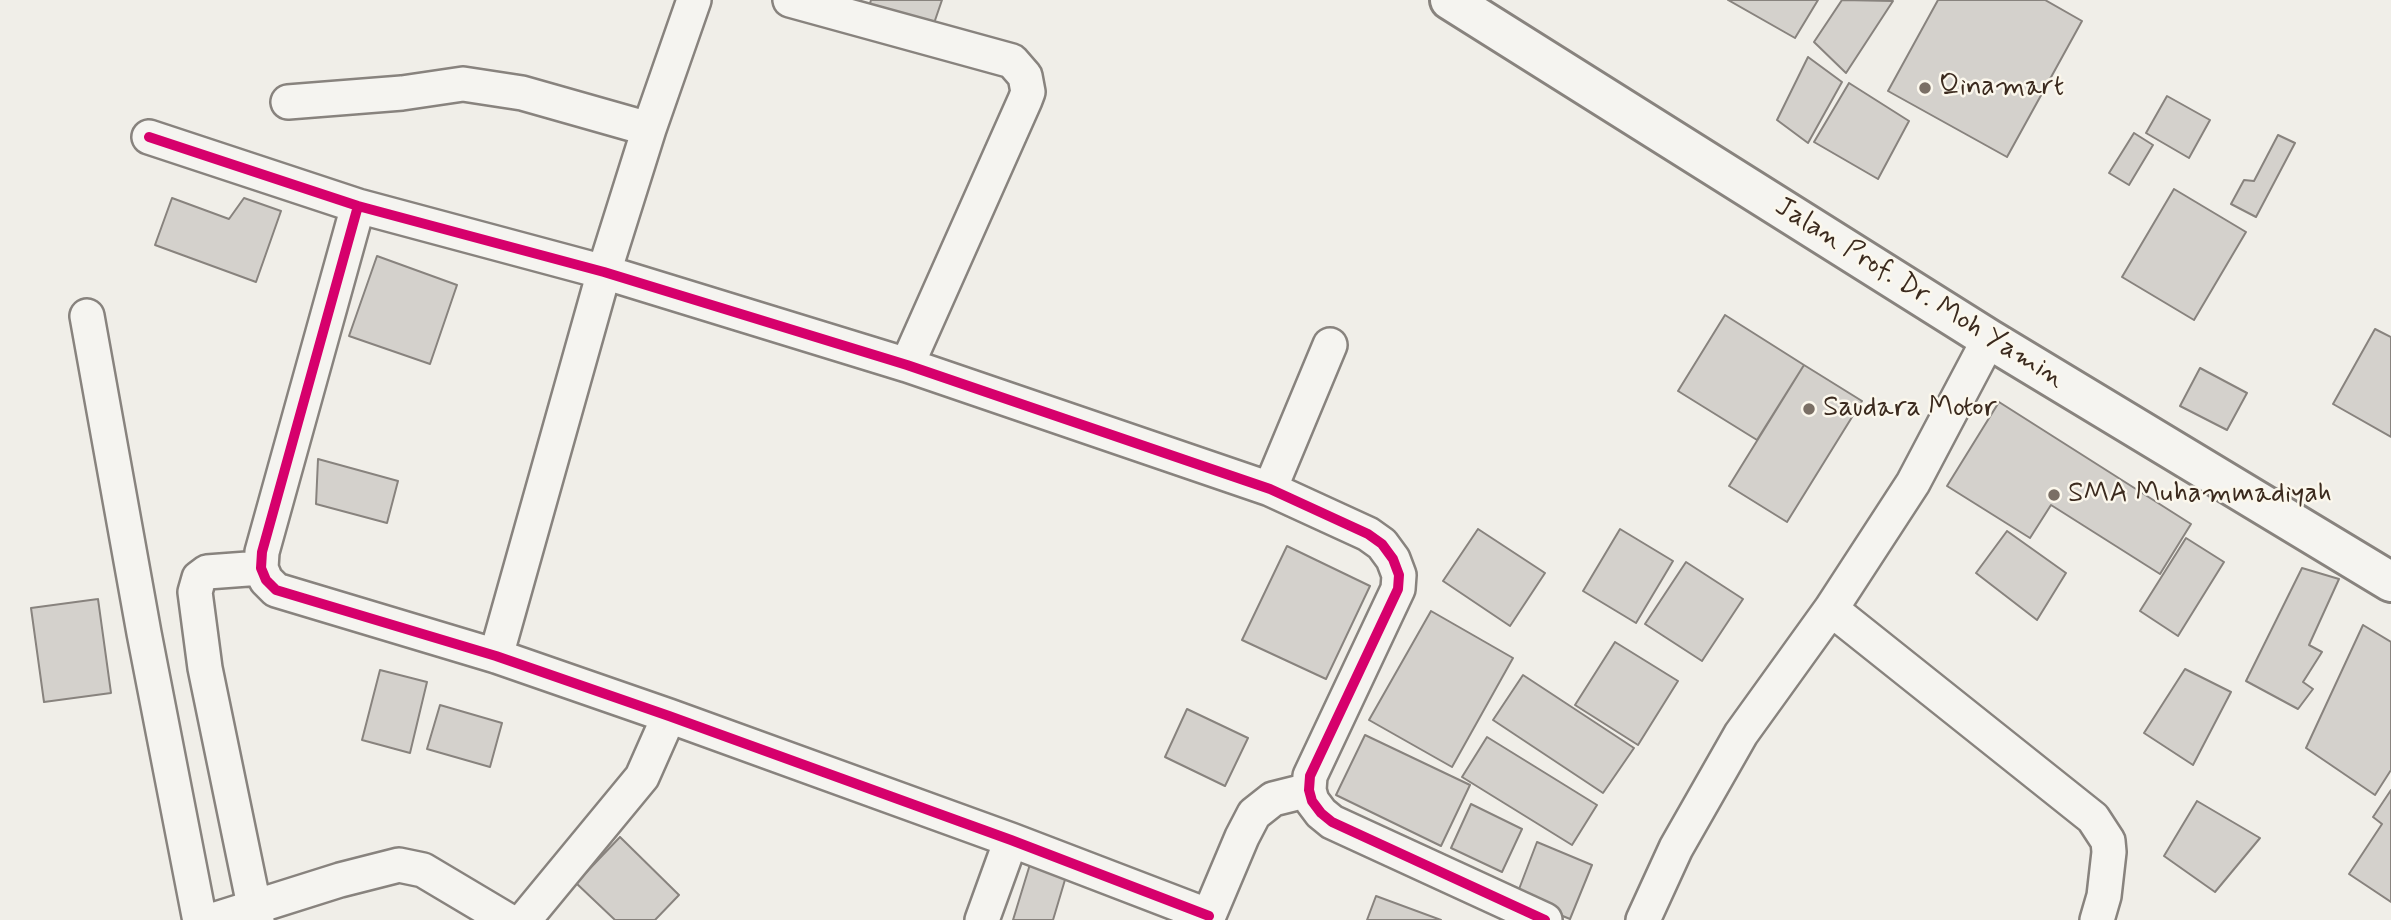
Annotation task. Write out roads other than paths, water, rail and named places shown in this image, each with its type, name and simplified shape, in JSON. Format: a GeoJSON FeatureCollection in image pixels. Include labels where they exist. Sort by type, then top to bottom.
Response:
{"type":"FeatureCollection","features":[{"type":"Feature","properties":{"kind":"street"},"geometry":{"type":"LineString","coordinates":[[496,656],[604,272],[649,129],[694,0]]}},
{"type":"Feature","properties":{"kind":"street"},"geometry":{"type":"LineString","coordinates":[[790,0],[1012,61],[1025,76],[1028,92],[1025,100],[907,365]]}},
{"type":"Feature","properties":{"kind":"street","name":"Jalan Prof. Dr. Moh Yamin"},"geometry":{"type":"LineString","coordinates":[[1451,0],[1989,339],[2391,582]]}},
{"type":"Feature","properties":{"kind":"street"},"geometry":{"type":"LineString","coordinates":[[288,102],[402,93],[463,84],[522,93],[649,129]]}},
{"type":"Feature","properties":{"kind":"street"},"geometry":{"type":"LineString","coordinates":[[149,136],[358,206],[604,272],[907,365],[1270,489],[1368,534],[1382,544],[1393,559],[1399,575],[1398,589],[1310,776],[1309,790],[1312,801],[1332,822],[1545,920]]}},
{"type":"Feature","properties":{"kind":"street"},"geometry":{"type":"LineString","coordinates":[[358,206],[262,552],[261,568],[266,580],[276,590],[496,656],[669,716],[1011,840],[1208,918],[1254,814],[1273,799],[1309,790]]}},
{"type":"Feature","properties":{"kind":"street"},"geometry":{"type":"LineString","coordinates":[[86,316],[144,633],[202,920]]}},
{"type":"Feature","properties":{"kind":"street"},"geometry":{"type":"LineString","coordinates":[[1643,920],[1676,848],[1741,734],[1831,609],[1913,483],[1989,339]]}},
{"type":"Feature","properties":{"kind":"street"},"geometry":{"type":"LineString","coordinates":[[1270,489],[1330,345]]}},
{"type":"Feature","properties":{"kind":"street"},"geometry":{"type":"LineString","coordinates":[[256,914],[205,668],[195,592],[199,578],[207,572],[261,568]]}},
{"type":"Feature","properties":{"kind":"street"},"geometry":{"type":"LineString","coordinates":[[1831,609],[2093,818],[2108,841],[2109,852],[2104,896],[2097,920]]}},
{"type":"Feature","properties":{"kind":"street"},"geometry":{"type":"LineString","coordinates":[[524,920],[642,777],[669,716]]}},
{"type":"Feature","properties":{"kind":"street"},"geometry":{"type":"LineString","coordinates":[[982,920],[1011,840]]}},
{"type":"Feature","properties":{"kind":"street"},"geometry":{"type":"LineString","coordinates":[[213,920],[256,914],[340,880],[399,865],[424,870],[506,920]]}},
{"type":"Feature","properties":{"kind":"place","name":"Qinamart"},"geometry":{"type":"Point","coordinates":[1925,88]}},
{"type":"Feature","properties":{"kind":"place","name":"Saudara Motor"},"geometry":{"type":"Point","coordinates":[1809,409]}},
{"type":"Feature","properties":{"kind":"place","name":"SMA Muhammadiyah"},"geometry":{"type":"Point","coordinates":[2054,495]}}]}
